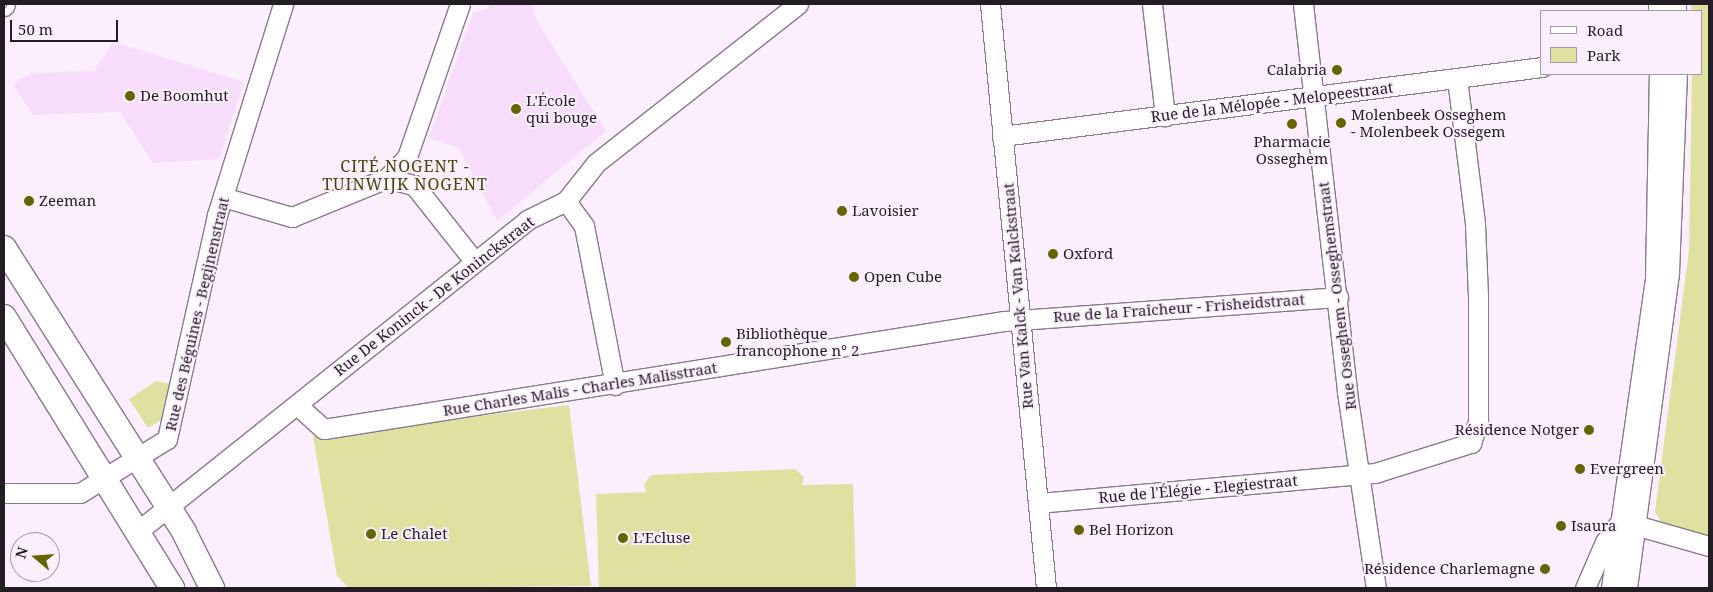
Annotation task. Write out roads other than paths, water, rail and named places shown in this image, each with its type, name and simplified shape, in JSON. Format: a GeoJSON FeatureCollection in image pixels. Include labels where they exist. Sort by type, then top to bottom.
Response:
{"type":"FeatureCollection","features":[{"type":"Feature","properties":{"kind":"main road"},"geometry":{"type":"LineString","coordinates":[[4,248],[168,507],[212,588]]}},
{"type":"Feature","properties":{"kind":"main road"},"geometry":{"type":"LineString","coordinates":[[4,318],[172,588]]}},
{"type":"Feature","properties":{"kind":"street","name":"Rue des Béguines - Begijnenstraat"},"geometry":{"type":"LineString","coordinates":[[4,493],[80,493],[167,439],[172,426],[224,197],[283,4]]}},
{"type":"Feature","properties":{"kind":"street"},"geometry":{"type":"LineString","coordinates":[[224,197],[292,218],[387,178],[407,157],[460,4]]}},
{"type":"Feature","properties":{"kind":"street","name":"Rue De Koninck - De Koninckstraat"},"geometry":{"type":"LineString","coordinates":[[138,531],[527,220],[566,201],[596,164],[798,4]]}},
{"type":"Feature","properties":{"kind":"street","name":"Rue Van Kalck - Van Kalckstraat"},"geometry":{"type":"LineString","coordinates":[[990,4],[1046,588]]}},
{"type":"Feature","properties":{"kind":"street"},"geometry":{"type":"LineString","coordinates":[[1152,4],[1165,116]]}},
{"type":"Feature","properties":{"kind":"street","name":"Rue Osseghem - Osseghemstraat"},"geometry":{"type":"LineString","coordinates":[[1303,4],[1359,474],[1376,588]]}},
{"type":"Feature","properties":{"kind":"street","name":"Rue de la Mélopée - Melopeestraat"},"geometry":{"type":"LineString","coordinates":[[1002,136],[1540,67]]}},
{"type":"Feature","properties":{"kind":"street"},"geometry":{"type":"LineString","coordinates":[[1652,355],[1659,224],[1659,75]]}},
{"type":"Feature","properties":{"kind":"street"},"geometry":{"type":"LineString","coordinates":[[1611,588],[1628,523],[1652,355],[1669,272],[1677,75]]}},
{"type":"Feature","properties":{"kind":"street","name":"Rue de l'Élégie - Elegiestraat"},"geometry":{"type":"LineString","coordinates":[[1038,503],[1359,474],[1461,449],[1477,433],[1475,222],[1457,79]]}},
{"type":"Feature","properties":{"kind":"street"},"geometry":{"type":"LineString","coordinates":[[407,157],[414,185],[475,262]]}},
{"type":"Feature","properties":{"kind":"street"},"geometry":{"type":"LineString","coordinates":[[387,178],[414,185]]}},
{"type":"Feature","properties":{"kind":"street"},"geometry":{"type":"LineString","coordinates":[[566,201],[584,226],[615,385]]}},
{"type":"Feature","properties":{"kind":"street","name":"Rue de la Fraîcheur - Frisheidstraat"},"geometry":{"type":"LineString","coordinates":[[1020,320],[1338,297]]}},
{"type":"Feature","properties":{"kind":"street","name":"Rue Charles Malis - Charles Malisstraat"},"geometry":{"type":"LineString","coordinates":[[297,405],[324,429],[615,385],[1020,320]]}},
{"type":"Feature","properties":{"kind":"street"},"geometry":{"type":"LineString","coordinates":[[1628,523],[1709,546]]}},
{"type":"Feature","properties":{"kind":"street"},"geometry":{"type":"LineString","coordinates":[[1585,588],[1605,542],[1628,523]]}},
{"type":"Feature","properties":{"kind":"street"},"geometry":{"type":"LineString","coordinates":[[1627,588],[1628,523]]}},
{"type":"Feature","properties":{"kind":"tram line"},"geometry":{"type":"LineString","coordinates":[[4,8],[7,4]]}},
{"type":"Feature","properties":{"kind":"place","name":"Calabria"},"geometry":{"type":"Point","coordinates":[1337,70]}},
{"type":"Feature","properties":{"kind":"place","name":"De Boomhut"},"geometry":{"type":"Point","coordinates":[130,96]}},
{"type":"Feature","properties":{"kind":"place","name":"L'École qui bouge"},"geometry":{"type":"Point","coordinates":[516,109]}},
{"type":"Feature","properties":{"kind":"place","name":"Molenbeek Osseghem - Molenbeek Ossegem"},"geometry":{"type":"Point","coordinates":[1341,123]}},
{"type":"Feature","properties":{"kind":"place","name":"Pharmacie Osseghem"},"geometry":{"type":"Point","coordinates":[1292,124]}},
{"type":"Feature","properties":{"kind":"place","name":"Zeeman"},"geometry":{"type":"Point","coordinates":[29,201]}},
{"type":"Feature","properties":{"kind":"place","name":"Lavoisier"},"geometry":{"type":"Point","coordinates":[842,211]}},
{"type":"Feature","properties":{"kind":"place","name":"Oxford"},"geometry":{"type":"Point","coordinates":[1053,254]}},
{"type":"Feature","properties":{"kind":"place","name":"Open Cube"},"geometry":{"type":"Point","coordinates":[854,277]}},
{"type":"Feature","properties":{"kind":"place","name":"Bibliothèque francophone n° 2"},"geometry":{"type":"Point","coordinates":[726,342]}},
{"type":"Feature","properties":{"kind":"place","name":"Résidence Notger"},"geometry":{"type":"Point","coordinates":[1589,430]}},
{"type":"Feature","properties":{"kind":"place","name":"Evergreen"},"geometry":{"type":"Point","coordinates":[1580,469]}},
{"type":"Feature","properties":{"kind":"place","name":"Isaura"},"geometry":{"type":"Point","coordinates":[1561,526]}},
{"type":"Feature","properties":{"kind":"place","name":"Bel Horizon"},"geometry":{"type":"Point","coordinates":[1079,530]}},
{"type":"Feature","properties":{"kind":"place","name":"Le Chalet"},"geometry":{"type":"Point","coordinates":[371,534]}},
{"type":"Feature","properties":{"kind":"place","name":"L'Ecluse"},"geometry":{"type":"Point","coordinates":[623,538]}},
{"type":"Feature","properties":{"kind":"place","name":"Résidence Charlemagne"},"geometry":{"type":"Point","coordinates":[1545,569]}},
{"type":"Feature","properties":{"kind":"district","name":"CITÉ NOGENT - TUINWIJK NOGENT"},"geometry":{"type":"Point","coordinates":[405,175]}}]}
